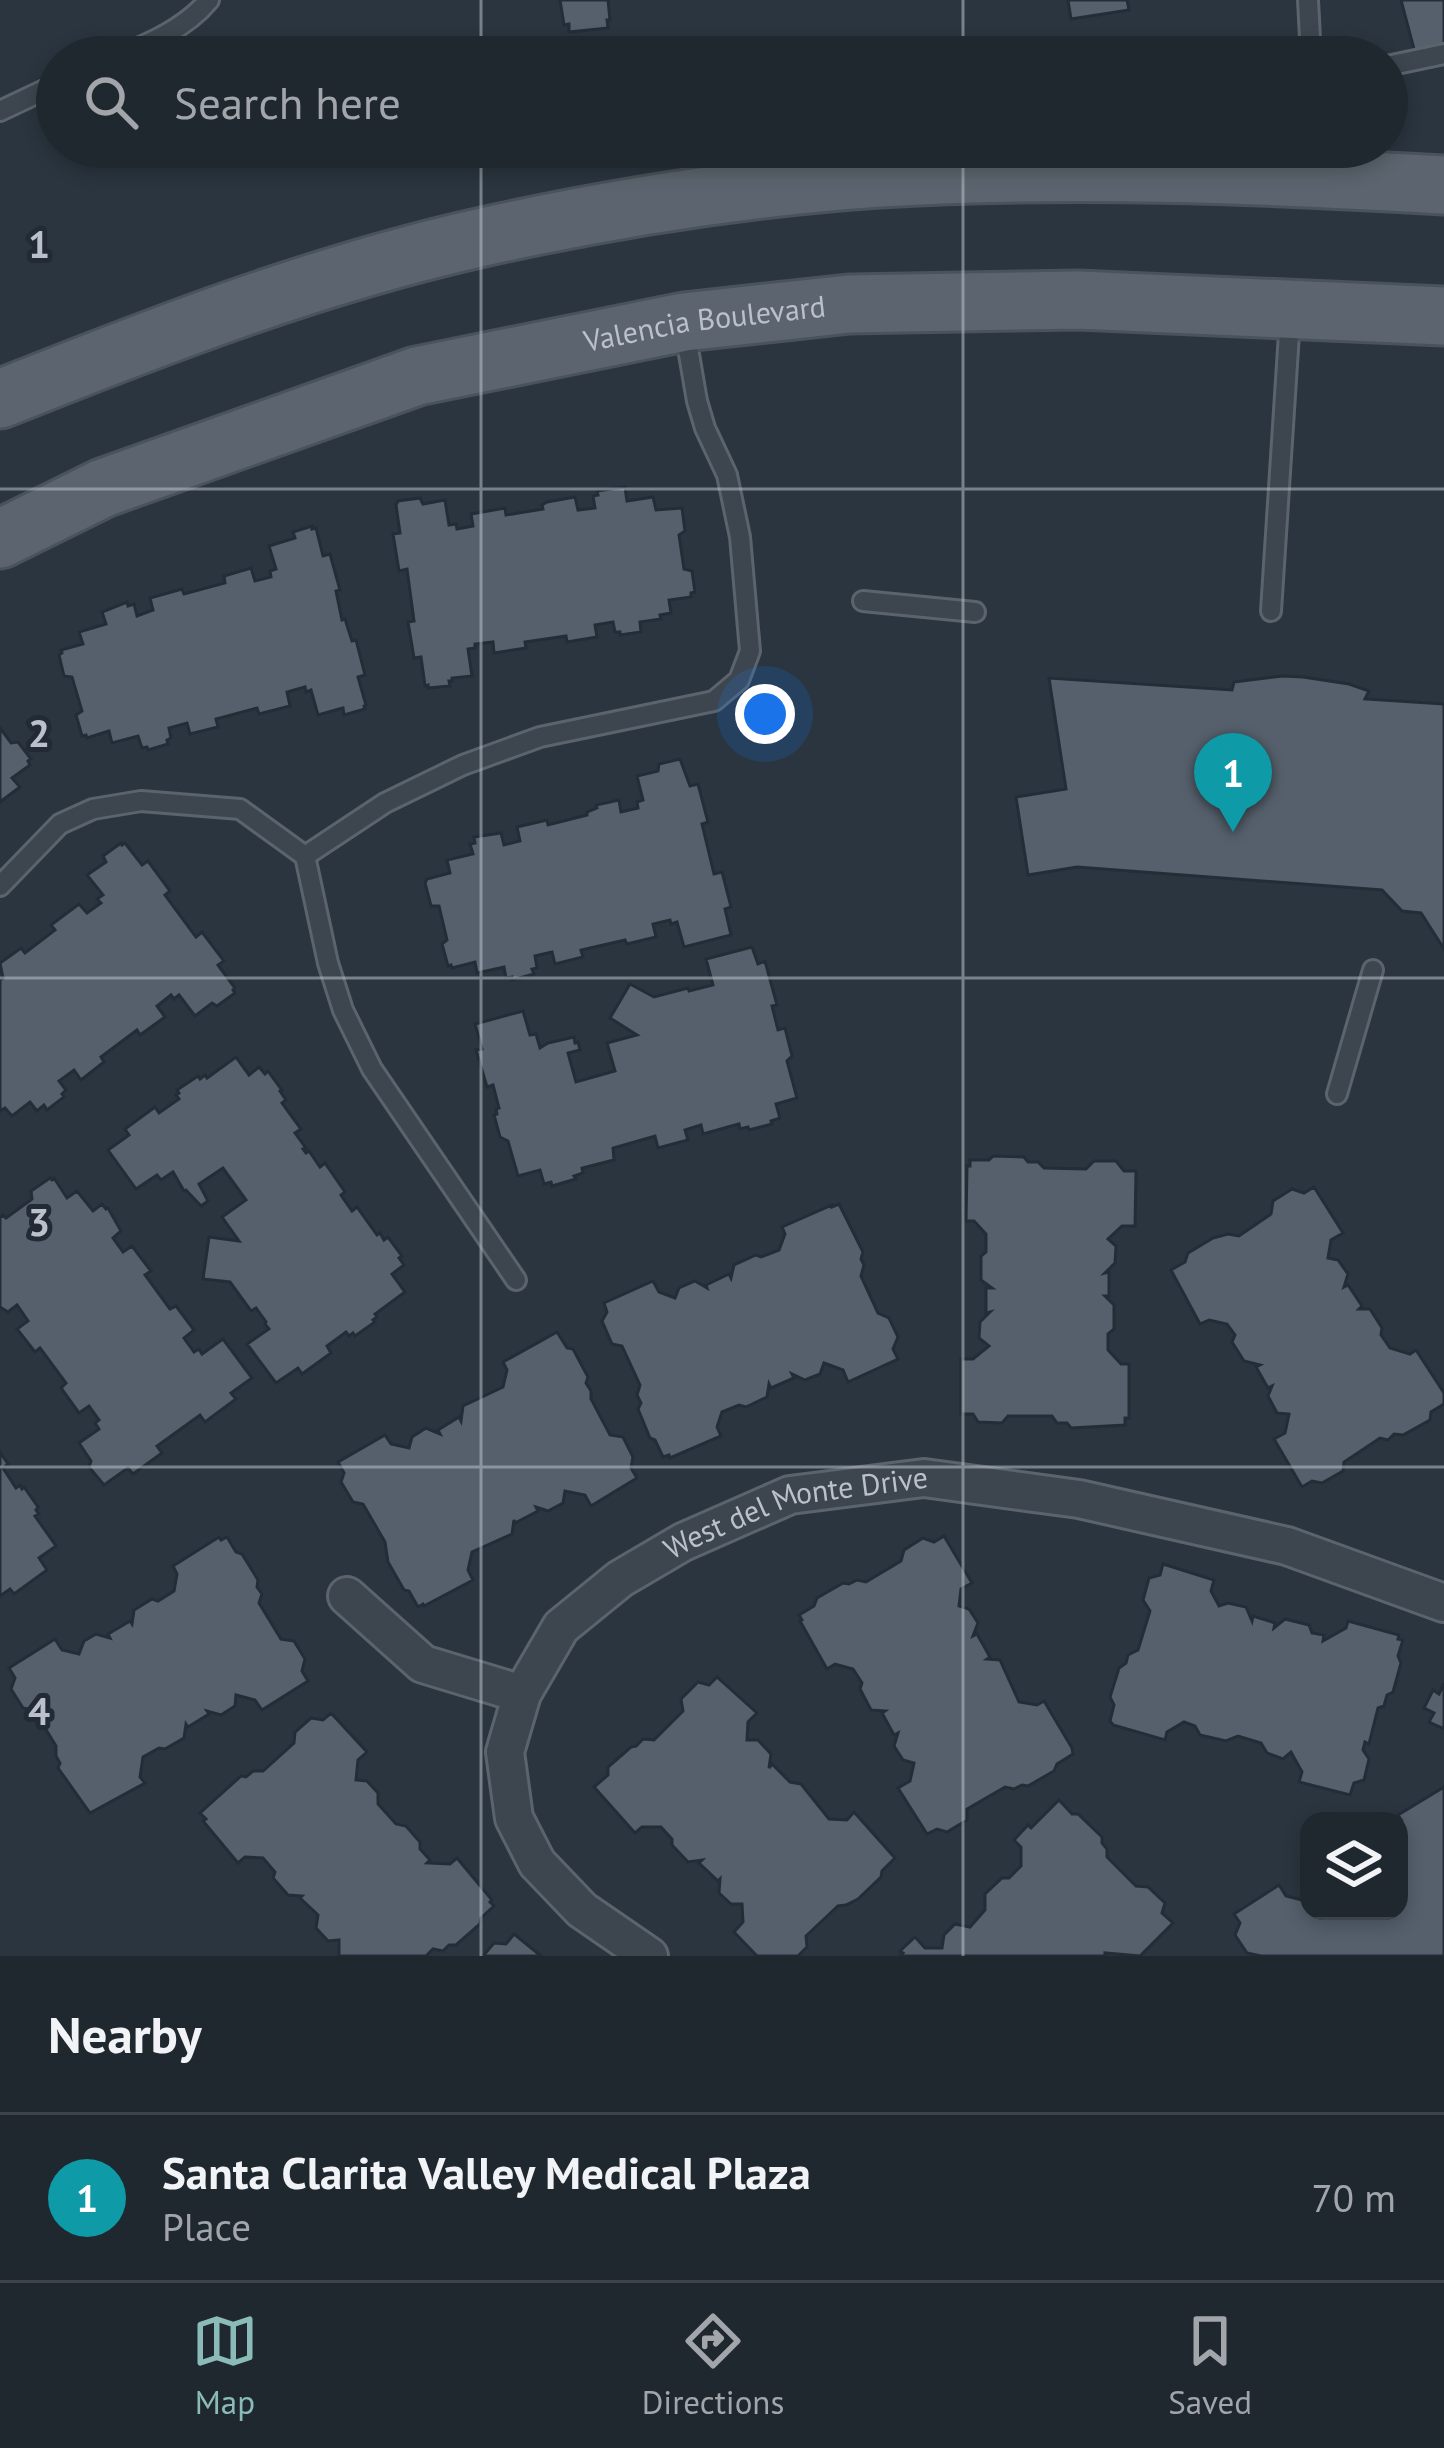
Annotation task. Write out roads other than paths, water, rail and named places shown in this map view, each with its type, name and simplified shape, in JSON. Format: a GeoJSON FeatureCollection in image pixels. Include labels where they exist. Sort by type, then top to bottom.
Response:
{"type":"FeatureCollection","features":[{"type":"Feature","properties":{"kind":"main road"},"geometry":{"type":"LineString","coordinates":[[0,399],[284,292],[482,237],[680,200],[878,178],[1068,173],[1307,170],[1444,185]]}},
{"type":"Feature","properties":{"kind":"main road","name":"Valencia Boulevard"},"geometry":{"type":"LineString","coordinates":[[0,539],[104,488],[417,376],[683,322],[849,304],[1078,300],[1444,316]]}},
{"type":"Feature","properties":{"kind":"street","name":"West del Monte Drive"},"geometry":{"type":"LineString","coordinates":[[649,1956],[582,1910],[536,1863],[514,1818],[505,1752],[523,1694],[561,1627],[620,1579],[683,1542],[790,1495],[924,1478],[1079,1498],[1287,1546],[1444,1603]]}},
{"type":"Feature","properties":{"kind":"street"},"geometry":{"type":"LineString","coordinates":[[347,1596],[423,1664],[523,1694]]}},
{"type":"Feature","properties":{"kind":"lane"},"geometry":{"type":"LineString","coordinates":[[1310,36],[1308,3],[1330,0]]}},
{"type":"Feature","properties":{"kind":"lane"},"geometry":{"type":"LineString","coordinates":[[162,36],[206,4]]}},
{"type":"Feature","properties":{"kind":"lane"},"geometry":{"type":"LineString","coordinates":[[1408,62],[1444,54]]}},
{"type":"Feature","properties":{"kind":"lane"},"geometry":{"type":"LineString","coordinates":[[0,111],[36,94]]}},
{"type":"Feature","properties":{"kind":"lane"},"geometry":{"type":"LineString","coordinates":[[1271,611],[1290,308]]}},
{"type":"Feature","properties":{"kind":"lane"},"geometry":{"type":"LineString","coordinates":[[305,856],[385,802],[464,765],[541,737],[714,701],[739,680],[750,651],[740,537],[727,476],[697,400],[683,322]]}},
{"type":"Feature","properties":{"kind":"lane"},"geometry":{"type":"LineString","coordinates":[[863,601],[975,612]]}},
{"type":"Feature","properties":{"kind":"lane"},"geometry":{"type":"LineString","coordinates":[[0,886],[61,824],[93,809],[141,801],[239,809],[305,856],[328,963],[343,1010],[372,1069],[516,1280]]}},
{"type":"Feature","properties":{"kind":"lane"},"geometry":{"type":"LineString","coordinates":[[1337,1094],[1373,970]]}},
{"type":"Feature","properties":{"kind":"place","name":"Santa Clarita Valley Medical Plaza"},"geometry":{"type":"Point","coordinates":[1233,832]}}]}
